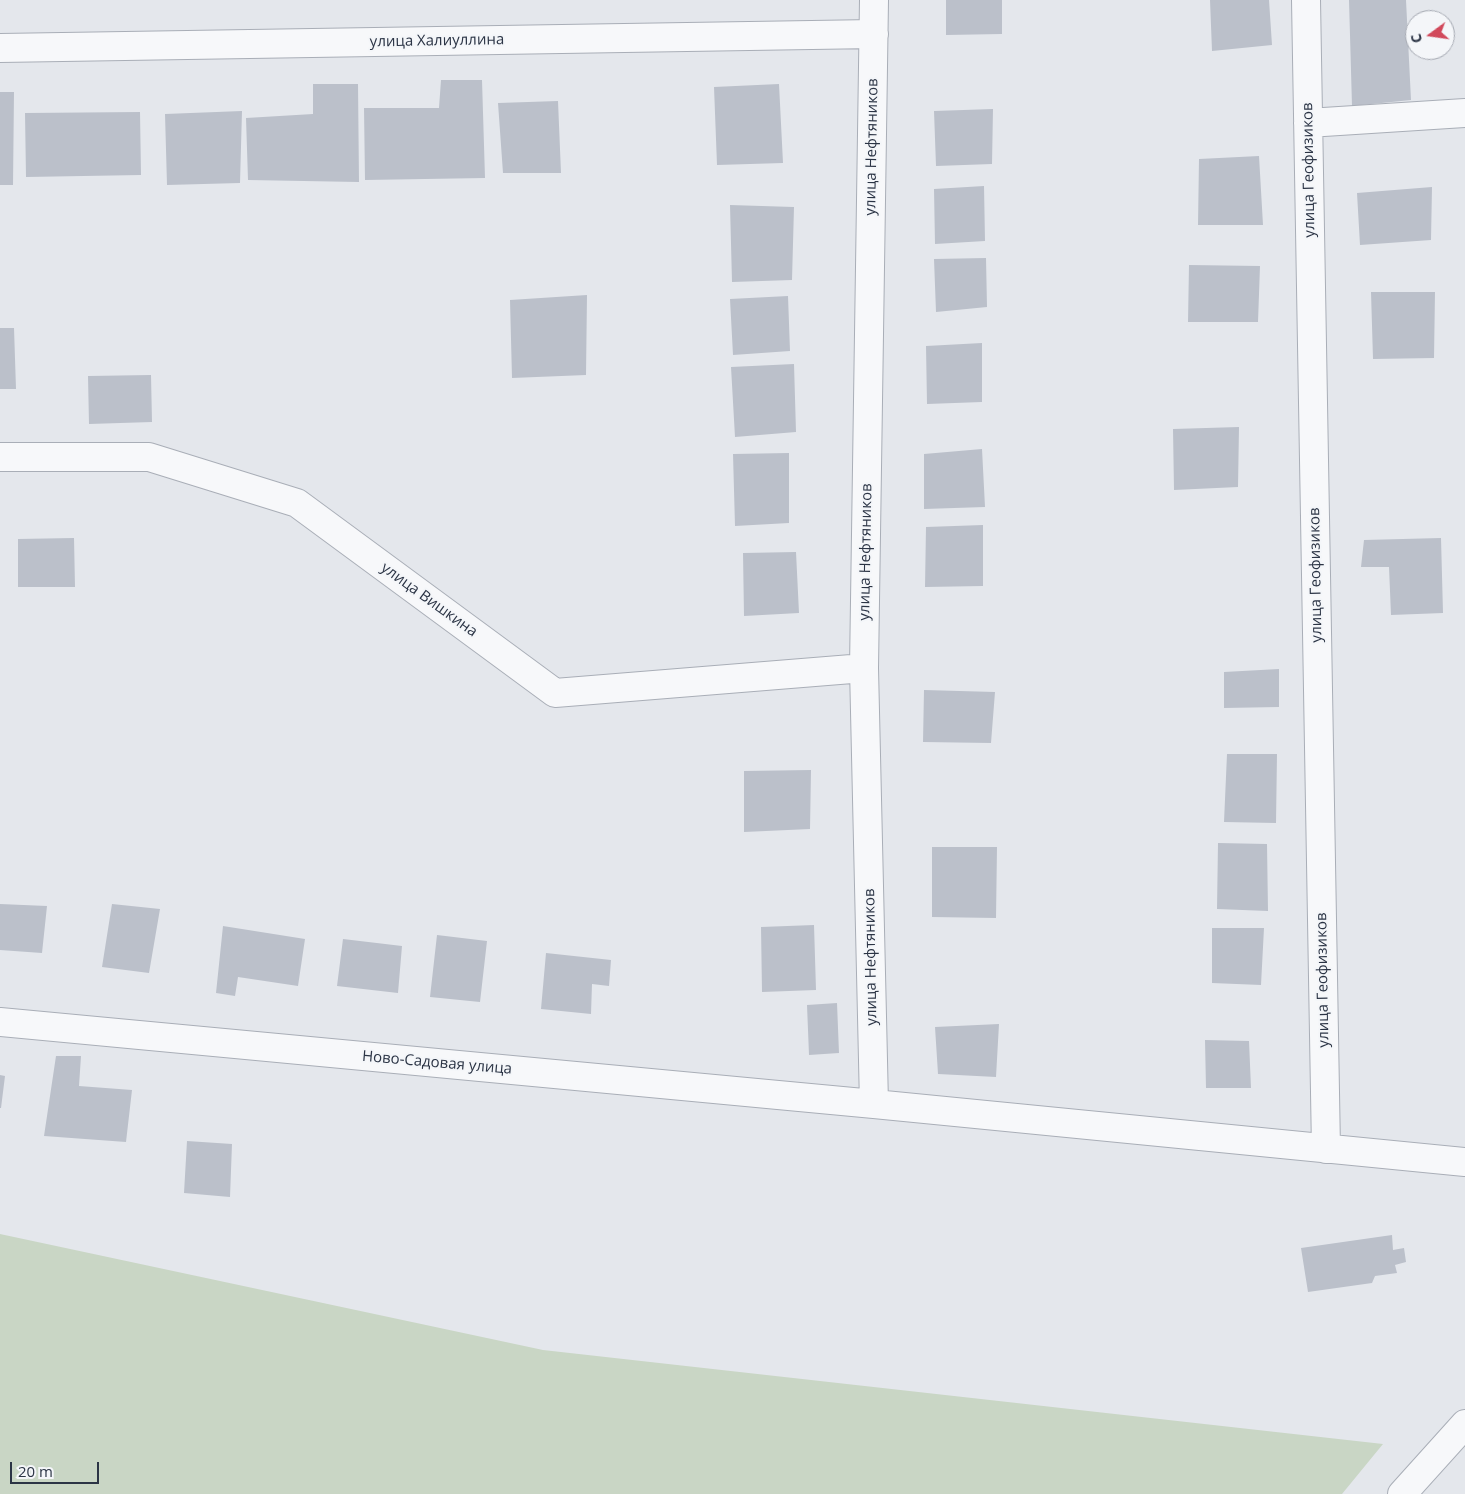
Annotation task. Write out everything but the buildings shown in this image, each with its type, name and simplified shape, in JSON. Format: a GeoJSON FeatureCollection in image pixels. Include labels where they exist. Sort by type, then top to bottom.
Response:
{"type":"FeatureCollection","features":[{"type":"Feature","properties":{"kind":"street","name":"улица Нефтяников"},"geometry":{"type":"LineString","coordinates":[[874,0],[864,668],[874,1104]]}},
{"type":"Feature","properties":{"kind":"street","name":"улица Геофизиков"},"geometry":{"type":"LineString","coordinates":[[1306,0],[1326,1149]]}},
{"type":"Feature","properties":{"kind":"street","name":"улица Халиуллина"},"geometry":{"type":"LineString","coordinates":[[0,48],[874,34]]}},
{"type":"Feature","properties":{"kind":"street"},"geometry":{"type":"LineString","coordinates":[[1308,123],[1465,113]]}},
{"type":"Feature","properties":{"kind":"street","name":"улица Вишкина"},"geometry":{"type":"LineString","coordinates":[[0,458],[149,457],[297,503],[555,693],[864,668]]}},
{"type":"Feature","properties":{"kind":"street","name":"Ново-Садовая улица"},"geometry":{"type":"LineString","coordinates":[[0,1022],[874,1104],[1465,1162]]}},
{"type":"Feature","properties":{"kind":"street"},"geometry":{"type":"LineString","coordinates":[[1402,1494],[1465,1424]]}},
{"type":"Feature","properties":{"kind":"green space"},"geometry":{"type":"Polygon","coordinates":[[[0,1234],[543,1350],[1383,1444],[1342,1494],[0,1494],[0,1234]]]}}]}
